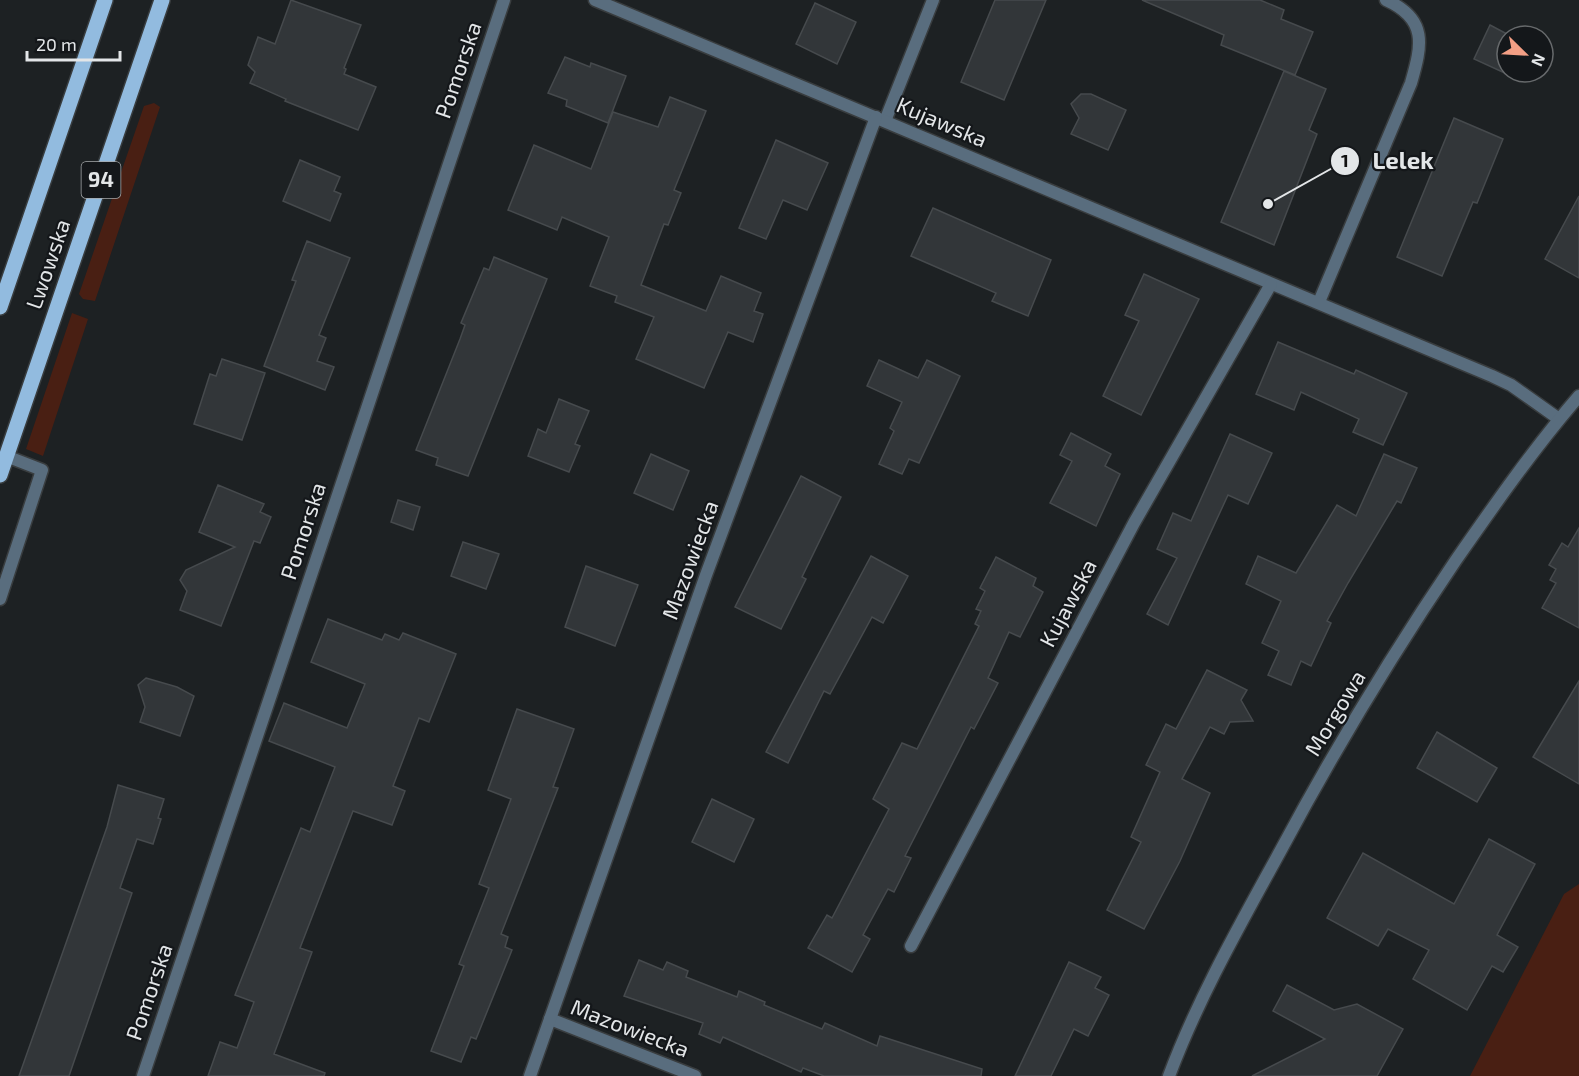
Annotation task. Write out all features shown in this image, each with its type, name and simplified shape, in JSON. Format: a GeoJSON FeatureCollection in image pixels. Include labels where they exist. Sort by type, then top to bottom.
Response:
{"type":"FeatureCollection","features":[{"type":"Feature","properties":{"kind":"main road","name":"Lwowska"},"geometry":{"type":"LineString","coordinates":[[0,307],[105,0]]}},
{"type":"Feature","properties":{"kind":"main road","name":"Lwowska"},"geometry":{"type":"LineString","coordinates":[[0,475],[162,0]]}},
{"type":"Feature","properties":{"kind":"street","name":"Pomorska"},"geometry":{"type":"LineString","coordinates":[[143,1076],[504,0]]}},
{"type":"Feature","properties":{"kind":"street","name":"Kujawska"},"geometry":{"type":"LineString","coordinates":[[595,0],[1271,284],[1319,302],[1511,385],[1559,419]]}},
{"type":"Feature","properties":{"kind":"street","name":"Mazowiecka"},"geometry":{"type":"LineString","coordinates":[[530,1076],[706,575],[880,119],[933,0]]}},
{"type":"Feature","properties":{"kind":"street"},"geometry":{"type":"LineString","coordinates":[[1319,302],[1411,83],[1421,49],[1419,28],[1406,12],[1386,0]]}},
{"type":"Feature","properties":{"kind":"street","name":"Kujawska"},"geometry":{"type":"LineString","coordinates":[[911,946],[1134,523],[1271,284]]}},
{"type":"Feature","properties":{"kind":"street","name":"Morgowa"},"geometry":{"type":"LineString","coordinates":[[1168,1076],[1212,977],[1343,738],[1436,590],[1488,513],[1579,396]]}},
{"type":"Feature","properties":{"kind":"street"},"geometry":{"type":"LineString","coordinates":[[1,592],[42,470],[6,456]]}},
{"type":"Feature","properties":{"kind":"street","name":"Mazowiecka"},"geometry":{"type":"LineString","coordinates":[[550,1019],[695,1076]]}},
{"type":"Feature","properties":{"kind":"shaded area"},"geometry":{"type":"Polygon","coordinates":[[[154,103],[160,107],[95,301],[83,299],[79,294],[144,106],[154,103]]]}},
{"type":"Feature","properties":{"kind":"shaded area"},"geometry":{"type":"Polygon","coordinates":[[[72,313],[88,319],[43,456],[26,449],[72,313]]]}},
{"type":"Feature","properties":{"kind":"shaded area"},"geometry":{"type":"Polygon","coordinates":[[[1579,884],[1579,1076],[1470,1076],[1564,894],[1579,884]]]}},
{"type":"Feature","properties":{"kind":"building"},"geometry":{"type":"Polygon","coordinates":[[[291,0],[361,25],[344,68],[346,69],[344,74],[376,87],[358,130],[285,101],[286,99],[250,83],[255,72],[248,65],[258,37],[275,44],[291,0]]]}},
{"type":"Feature","properties":{"kind":"building"},"geometry":{"type":"Polygon","coordinates":[[[995,0],[1046,0],[1004,100],[961,82],[995,0]]]}},
{"type":"Feature","properties":{"kind":"building"},"geometry":{"type":"Polygon","coordinates":[[[1142,0],[1260,0],[1284,10],[1281,19],[1313,32],[1295,75],[1221,45],[1224,35],[1142,0]]]}},
{"type":"Feature","properties":{"kind":"building"},"geometry":{"type":"Polygon","coordinates":[[[815,3],[856,22],[837,64],[796,44],[815,3]]]}},
{"type":"Feature","properties":{"kind":"building"},"geometry":{"type":"Polygon","coordinates":[[[1490,25],[1495,28],[1495,69],[1474,59],[1490,25]]]}},
{"type":"Feature","properties":{"kind":"building"},"geometry":{"type":"Polygon","coordinates":[[[565,57],[590,67],[591,63],[626,76],[608,123],[566,106],[567,100],[548,93],[565,57]]]}},
{"type":"Feature","properties":{"kind":"building"},"geometry":{"type":"Polygon","coordinates":[[[1284,71],[1326,89],[1309,130],[1317,134],[1274,245],[1221,222],[1284,71]]]}},
{"type":"Feature","properties":{"kind":"building"},"geometry":{"type":"Polygon","coordinates":[[[1081,94],[1091,94],[1126,110],[1108,150],[1071,134],[1079,118],[1071,104],[1081,94]]]}},
{"type":"Feature","properties":{"kind":"building"},"geometry":{"type":"Polygon","coordinates":[[[670,97],[706,111],[674,190],[681,193],[668,225],[664,224],[641,285],[706,311],[721,276],[761,293],[754,311],[763,314],[753,342],[728,332],[704,388],[636,359],[654,317],[615,302],[617,296],[590,286],[609,237],[562,217],[557,230],[508,210],[534,145],[591,169],[613,112],[658,127],[670,97]]]}},
{"type":"Feature","properties":{"kind":"building"},"geometry":{"type":"Polygon","coordinates":[[[1454,118],[1503,139],[1477,203],[1473,202],[1442,276],[1397,257],[1454,118]]]}},
{"type":"Feature","properties":{"kind":"building"},"geometry":{"type":"Polygon","coordinates":[[[776,140],[828,163],[807,210],[783,200],[766,239],[739,228],[776,140]]]}},
{"type":"Feature","properties":{"kind":"building"},"geometry":{"type":"Polygon","coordinates":[[[300,160],[340,177],[334,191],[341,194],[330,221],[283,201],[300,160]]]}},
{"type":"Feature","properties":{"kind":"building"},"geometry":{"type":"Polygon","coordinates":[[[1579,196],[1579,278],[1545,259],[1579,196]]]}},
{"type":"Feature","properties":{"kind":"building"},"geometry":{"type":"Polygon","coordinates":[[[933,208],[1051,260],[1028,316],[992,301],[996,293],[911,256],[933,208]]]}},
{"type":"Feature","properties":{"kind":"building"},"geometry":{"type":"Polygon","coordinates":[[[307,241],[350,258],[319,335],[326,338],[317,361],[334,367],[325,390],[264,366],[296,281],[292,280],[307,241]]]}},
{"type":"Feature","properties":{"kind":"building"},"geometry":{"type":"Polygon","coordinates":[[[494,257],[547,279],[468,476],[436,465],[438,458],[416,450],[465,325],[461,323],[484,268],[489,270],[494,257]]]}},
{"type":"Feature","properties":{"kind":"building"},"geometry":{"type":"Polygon","coordinates":[[[1144,274],[1199,299],[1141,415],[1103,396],[1139,321],[1125,315],[1144,274]]]}},
{"type":"Feature","properties":{"kind":"building"},"geometry":{"type":"Polygon","coordinates":[[[1278,342],[1354,374],[1356,370],[1407,393],[1383,445],[1353,432],[1359,419],[1301,392],[1294,410],[1256,394],[1278,342]]]}},
{"type":"Feature","properties":{"kind":"building"},"geometry":{"type":"Polygon","coordinates":[[[222,359],[265,373],[242,440],[194,424],[210,374],[216,376],[222,359]]]}},
{"type":"Feature","properties":{"kind":"building"},"geometry":{"type":"Polygon","coordinates":[[[879,360],[918,378],[927,360],[960,376],[919,463],[909,459],[902,474],[879,464],[894,431],[890,428],[902,402],[867,386],[879,360]]]}},
{"type":"Feature","properties":{"kind":"building"},"geometry":{"type":"Polygon","coordinates":[[[559,399],[589,411],[575,444],[580,446],[569,472],[528,456],[538,429],[546,433],[559,399]]]}},
{"type":"Feature","properties":{"kind":"building"},"geometry":{"type":"Polygon","coordinates":[[[1071,433],[1111,454],[1105,466],[1120,474],[1096,526],[1050,503],[1072,461],[1060,455],[1071,433]]]}},
{"type":"Feature","properties":{"kind":"building"},"geometry":{"type":"Polygon","coordinates":[[[1230,434],[1272,453],[1248,504],[1228,495],[1168,625],[1147,614],[1177,558],[1157,549],[1173,513],[1191,521],[1230,434]]]}},
{"type":"Feature","properties":{"kind":"building"},"geometry":{"type":"Polygon","coordinates":[[[651,454],[689,471],[673,510],[634,493],[651,454]]]}},
{"type":"Feature","properties":{"kind":"building"},"geometry":{"type":"Polygon","coordinates":[[[1384,454],[1417,468],[1401,503],[1397,501],[1327,621],[1331,623],[1311,666],[1301,661],[1291,685],[1268,675],[1279,651],[1262,643],[1281,601],[1246,584],[1258,556],[1296,573],[1337,505],[1356,516],[1384,454]]]}},
{"type":"Feature","properties":{"kind":"building"},"geometry":{"type":"Polygon","coordinates":[[[801,476],[841,497],[802,577],[806,579],[781,629],[735,607],[801,476]]]}},
{"type":"Feature","properties":{"kind":"building"},"geometry":{"type":"Polygon","coordinates":[[[218,485],[264,504],[260,512],[271,517],[260,543],[254,541],[221,626],[180,610],[187,591],[180,580],[186,570],[235,547],[199,532],[218,485]]]}},
{"type":"Feature","properties":{"kind":"building"},"geometry":{"type":"Polygon","coordinates":[[[398,500],[420,507],[413,530],[391,522],[398,500]]]}},
{"type":"Feature","properties":{"kind":"building"},"geometry":{"type":"Polygon","coordinates":[[[1579,528],[1579,628],[1542,608],[1556,583],[1550,580],[1556,569],[1549,565],[1562,543],[1568,547],[1579,528]]]}},
{"type":"Feature","properties":{"kind":"building"},"geometry":{"type":"Polygon","coordinates":[[[463,542],[499,554],[486,589],[451,576],[463,542]]]}},
{"type":"Feature","properties":{"kind":"building"},"geometry":{"type":"Polygon","coordinates":[[[871,556],[908,576],[883,623],[872,617],[830,694],[824,691],[788,763],[766,752],[871,556]]]}},
{"type":"Feature","properties":{"kind":"building"},"geometry":{"type":"Polygon","coordinates":[[[996,557],[1036,578],[1033,586],[1043,592],[1020,637],[1009,632],[988,678],[998,683],[974,729],[971,727],[905,856],[911,858],[894,892],[888,889],[863,935],[870,939],[852,972],[808,948],[827,915],[832,918],[889,809],[873,799],[902,743],[917,749],[979,626],[975,624],[981,611],[976,609],[985,591],[980,588],[996,557]]]}},
{"type":"Feature","properties":{"kind":"building"},"geometry":{"type":"Polygon","coordinates":[[[586,566],[638,585],[615,646],[565,627],[586,566]]]}},
{"type":"Feature","properties":{"kind":"building"},"geometry":{"type":"Polygon","coordinates":[[[328,619],[382,640],[385,634],[399,640],[403,633],[456,654],[429,722],[419,718],[393,786],[405,791],[392,825],[353,811],[300,948],[312,952],[274,1054],[325,1073],[324,1076],[208,1076],[220,1042],[237,1048],[254,1002],[235,995],[301,828],[310,832],[335,767],[269,741],[284,703],[347,728],[365,684],[311,662],[328,619]]]}},
{"type":"Feature","properties":{"kind":"building"},"geometry":{"type":"Polygon","coordinates":[[[1207,670],[1247,690],[1241,700],[1253,721],[1230,722],[1224,734],[1210,727],[1182,779],[1210,793],[1180,861],[1144,929],[1107,910],[1141,842],[1131,837],[1160,772],[1146,765],[1166,724],[1176,729],[1207,670]]]}},
{"type":"Feature","properties":{"kind":"building"},"geometry":{"type":"Polygon","coordinates":[[[146,678],[177,687],[194,696],[180,736],[140,722],[145,707],[138,685],[146,678]]]}},
{"type":"Feature","properties":{"kind":"building"},"geometry":{"type":"Polygon","coordinates":[[[1579,681],[1579,784],[1533,757],[1579,681]]]}},
{"type":"Feature","properties":{"kind":"building"},"geometry":{"type":"Polygon","coordinates":[[[517,709],[574,729],[553,787],[558,788],[501,934],[508,937],[505,947],[512,950],[476,1039],[471,1037],[461,1062],[431,1051],[464,966],[459,964],[489,888],[479,884],[511,799],[488,790],[517,709]]]}},
{"type":"Feature","properties":{"kind":"building"},"geometry":{"type":"Polygon","coordinates":[[[1437,732],[1497,768],[1477,802],[1417,768],[1437,732]]]}},
{"type":"Feature","properties":{"kind":"building"},"geometry":{"type":"Polygon","coordinates":[[[118,785],[164,799],[158,818],[161,819],[153,844],[137,839],[120,888],[132,893],[69,1076],[19,1076],[107,827],[118,785]]]}},
{"type":"Feature","properties":{"kind":"building"},"geometry":{"type":"Polygon","coordinates":[[[712,799],[754,819],[734,862],[692,842],[712,799]]]}},
{"type":"Feature","properties":{"kind":"building"},"geometry":{"type":"Polygon","coordinates":[[[1489,839],[1535,864],[1497,935],[1518,947],[1503,972],[1492,966],[1467,1010],[1413,979],[1429,950],[1388,929],[1378,946],[1327,918],[1363,853],[1454,904],[1489,839]]]}},
{"type":"Feature","properties":{"kind":"building"},"geometry":{"type":"Polygon","coordinates":[[[639,960],[663,970],[667,962],[688,971],[686,977],[737,997],[739,991],[765,1002],[764,1005],[822,1029],[825,1023],[877,1046],[880,1036],[982,1069],[981,1076],[824,1076],[803,1068],[801,1072],[723,1037],[720,1043],[699,1034],[703,1023],[624,996],[639,960]]]}},
{"type":"Feature","properties":{"kind":"building"},"geometry":{"type":"Polygon","coordinates":[[[1069,962],[1101,977],[1095,988],[1109,995],[1088,1036],[1074,1029],[1051,1076],[1015,1076],[1069,962]]]}},
{"type":"Feature","properties":{"kind":"building"},"geometry":{"type":"Polygon","coordinates":[[[1287,985],[1334,1010],[1357,1004],[1403,1029],[1377,1076],[1252,1076],[1325,1039],[1273,1011],[1287,985]]]}},
{"type":"Feature","properties":{"kind":"place","name":"Lelek"},"geometry":{"type":"Point","coordinates":[1268,204]}}]}
